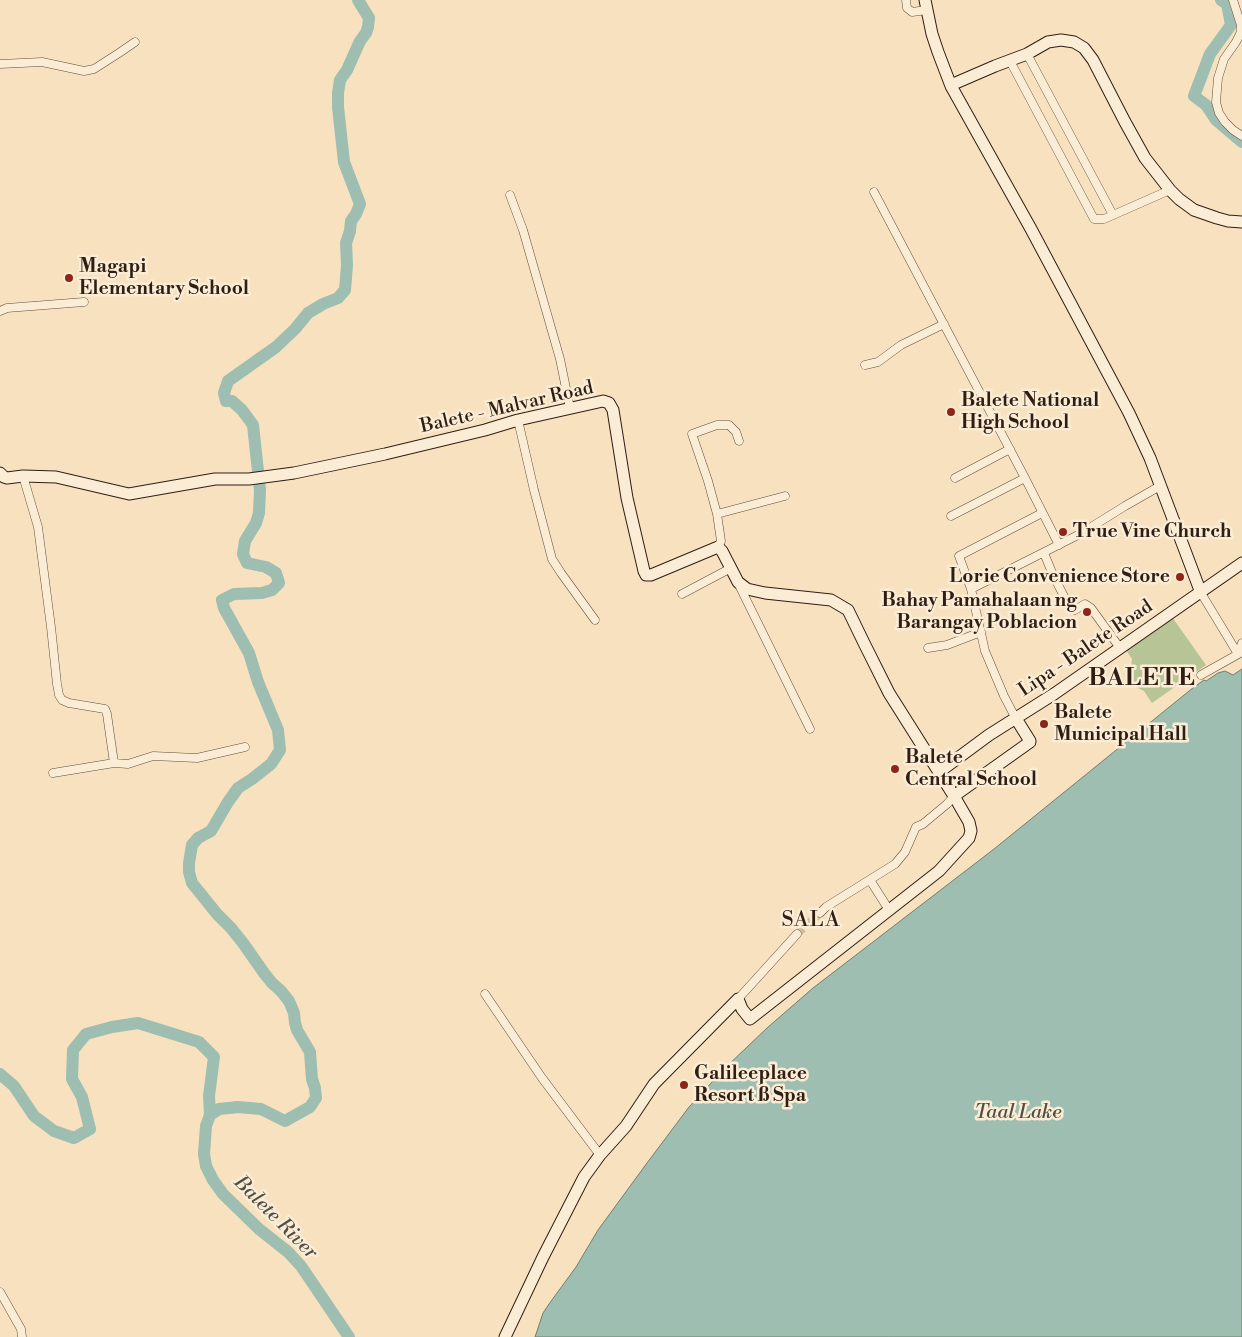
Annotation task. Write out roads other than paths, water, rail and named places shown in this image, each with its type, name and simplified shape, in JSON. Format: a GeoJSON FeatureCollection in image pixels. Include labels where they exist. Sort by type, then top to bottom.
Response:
{"type":"FeatureCollection","features":[{"type":"Feature","properties":{"kind":"main road"},"geometry":{"type":"LineString","coordinates":[[926,5],[938,52],[951,85],[1031,229],[1141,438],[1201,593]]}},
{"type":"Feature","properties":{"kind":"main road"},"geometry":{"type":"LineString","coordinates":[[951,85],[1027,54],[1048,42],[1055,40],[1074,42],[1084,48],[1094,60],[1145,158],[1170,190],[1194,210],[1228,221],[1242,222]]}},
{"type":"Feature","properties":{"kind":"main road","name":"Balete - Malvar Road"},"geometry":{"type":"LineString","coordinates":[[0,473],[7,478],[23,476],[56,477],[129,494],[216,479],[248,479],[294,473],[385,454],[485,430],[518,420],[603,401],[609,403],[613,410],[627,498],[645,574],[651,575],[718,547]]}},
{"type":"Feature","properties":{"kind":"main road"},"geometry":{"type":"LineString","coordinates":[[505,1337],[543,1256],[584,1177],[600,1155],[626,1126],[654,1084],[738,1000],[750,1019],[939,871],[969,838],[971,831],[969,822],[954,796],[889,692],[848,610],[832,600],[765,593],[747,589],[738,582],[718,547]]}},
{"type":"Feature","properties":{"kind":"main road","name":"Lipa - Balete Road"},"geometry":{"type":"LineString","coordinates":[[1016,718],[1054,694],[1242,563]]}},
{"type":"Feature","properties":{"kind":"main road"},"geometry":{"type":"LineString","coordinates":[[939,772],[989,735],[1016,718],[1030,742],[954,796]]}},
{"type":"Feature","properties":{"kind":"street"},"geometry":{"type":"LineString","coordinates":[[906,0],[908,8],[912,12],[926,5]]}},
{"type":"Feature","properties":{"kind":"street"},"geometry":{"type":"LineString","coordinates":[[1233,0],[1242,32],[1224,59],[1218,78],[1216,102],[1219,113],[1225,122],[1242,136]]}},
{"type":"Feature","properties":{"kind":"street"},"geometry":{"type":"LineString","coordinates":[[0,64],[42,62],[84,71],[94,69],[135,42]]}},
{"type":"Feature","properties":{"kind":"street"},"geometry":{"type":"LineString","coordinates":[[1027,54],[1114,214]]}},
{"type":"Feature","properties":{"kind":"street"},"geometry":{"type":"LineString","coordinates":[[1010,61],[1094,218],[1104,219],[1170,190]]}},
{"type":"Feature","properties":{"kind":"street"},"geometry":{"type":"LineString","coordinates":[[874,192],[1059,545]]}},
{"type":"Feature","properties":{"kind":"street"},"geometry":{"type":"LineString","coordinates":[[510,195],[523,230],[560,360],[570,408]]}},
{"type":"Feature","properties":{"kind":"street"},"geometry":{"type":"LineString","coordinates":[[0,311],[7,308],[84,302]]}},
{"type":"Feature","properties":{"kind":"street"},"geometry":{"type":"LineString","coordinates":[[864,365],[878,362],[901,345],[944,324]]}},
{"type":"Feature","properties":{"kind":"street"},"geometry":{"type":"LineString","coordinates":[[518,420],[552,559],[560,573],[595,620]]}},
{"type":"Feature","properties":{"kind":"street"},"geometry":{"type":"LineString","coordinates":[[718,547],[721,541],[717,514],[692,434],[717,425],[729,425],[736,432],[738,441]]}},
{"type":"Feature","properties":{"kind":"street"},"geometry":{"type":"LineString","coordinates":[[955,478],[1010,449]]}},
{"type":"Feature","properties":{"kind":"street"},"geometry":{"type":"LineString","coordinates":[[23,476],[38,528],[52,627],[59,695],[62,700],[69,703],[105,709],[114,763]]}},
{"type":"Feature","properties":{"kind":"street"},"geometry":{"type":"LineString","coordinates":[[951,516],[1025,478]]}},
{"type":"Feature","properties":{"kind":"street"},"geometry":{"type":"LineString","coordinates":[[971,589],[1080,534],[1160,486]]}},
{"type":"Feature","properties":{"kind":"street"},"geometry":{"type":"LineString","coordinates":[[717,514],[785,496]]}},
{"type":"Feature","properties":{"kind":"street"},"geometry":{"type":"LineString","coordinates":[[1016,718],[1004,696],[985,651],[971,589],[959,556],[1042,513]]}},
{"type":"Feature","properties":{"kind":"street"},"geometry":{"type":"LineString","coordinates":[[1044,553],[1053,576],[1070,608],[1075,610],[1085,604],[1091,608],[1120,648]]}},
{"type":"Feature","properties":{"kind":"street"},"geometry":{"type":"LineString","coordinates":[[682,594],[731,568]]}},
{"type":"Feature","properties":{"kind":"street"},"geometry":{"type":"LineString","coordinates":[[738,582],[810,729]]}},
{"type":"Feature","properties":{"kind":"street"},"geometry":{"type":"LineString","coordinates":[[1201,593],[1238,654]]}},
{"type":"Feature","properties":{"kind":"street"},"geometry":{"type":"LineString","coordinates":[[928,648],[947,645],[981,632]]}},
{"type":"Feature","properties":{"kind":"street"},"geometry":{"type":"LineString","coordinates":[[1201,676],[1238,654],[1242,644]]}},
{"type":"Feature","properties":{"kind":"street"},"geometry":{"type":"LineString","coordinates":[[53,773],[114,763],[128,764],[153,756],[197,758],[245,747]]}},
{"type":"Feature","properties":{"kind":"street"},"geometry":{"type":"LineString","coordinates":[[820,913],[826,907],[895,864],[905,852],[916,828],[924,824],[954,796]]}},
{"type":"Feature","properties":{"kind":"street"},"geometry":{"type":"LineString","coordinates":[[870,880],[889,910]]}},
{"type":"Feature","properties":{"kind":"street"},"geometry":{"type":"LineString","coordinates":[[738,1000],[797,934]]}},
{"type":"Feature","properties":{"kind":"street"},"geometry":{"type":"LineString","coordinates":[[484,994],[542,1078],[600,1155]]}},
{"type":"Feature","properties":{"kind":"street"},"geometry":{"type":"LineString","coordinates":[[0,1292],[21,1329],[22,1337]]}},
{"type":"Feature","properties":{"kind":"water","name":"Taal Lake"},"geometry":{"type":"Polygon","coordinates":[[[1242,669],[1242,1337],[535,1337],[543,1313],[576,1267],[598,1230],[689,1107],[725,1068],[767,1028],[813,988],[994,849],[1194,687],[1218,673],[1225,671],[1233,675],[1242,669]]]}},
{"type":"Feature","properties":{"kind":"waterway"},"geometry":{"type":"LineString","coordinates":[[210,1115],[219,1109],[238,1107],[261,1109],[285,1121],[310,1107],[316,1098],[312,1079],[310,1052],[297,1030],[294,1013],[289,1001],[272,983],[243,943],[192,883],[189,863],[192,845],[198,838],[211,831],[238,788],[271,764],[280,750],[278,730],[258,682],[249,653],[224,608],[222,600],[234,594],[262,593],[272,590],[279,583],[276,573],[266,567],[247,563],[243,554],[245,541],[256,523],[259,513],[260,490],[253,425],[242,410],[232,401],[226,401],[224,393],[228,381],[276,347],[308,313],[338,298],[345,290],[346,243],[351,221],[360,204],[344,162],[338,93],[340,80],[347,70],[368,27],[369,18],[358,0]]}},
{"type":"Feature","properties":{"kind":"waterway"},"geometry":{"type":"LineString","coordinates":[[1221,0],[1227,4],[1231,25],[1210,54],[1194,96],[1206,105],[1216,120],[1242,142]]}},
{"type":"Feature","properties":{"kind":"waterway","name":"Balete River"},"geometry":{"type":"LineString","coordinates":[[0,1074],[14,1086],[34,1116],[54,1131],[74,1138],[90,1129],[82,1097],[72,1079],[73,1050],[86,1034],[138,1023],[199,1042],[214,1057],[209,1096],[210,1115],[206,1126],[204,1154],[206,1166],[213,1180],[223,1194],[301,1266],[349,1337]]}},
{"type":"Feature","properties":{"kind":"tunnel"},"geometry":{"type":"LineString","coordinates":[[797,934],[820,913]]}},
{"type":"Feature","properties":{"kind":"place","name":"Magapi Elementary School"},"geometry":{"type":"Point","coordinates":[69,278]}},
{"type":"Feature","properties":{"kind":"place","name":"Balete National High School"},"geometry":{"type":"Point","coordinates":[951,412]}},
{"type":"Feature","properties":{"kind":"place","name":"True Vine Church"},"geometry":{"type":"Point","coordinates":[1063,532]}},
{"type":"Feature","properties":{"kind":"place","name":"Lorie Convenience Store"},"geometry":{"type":"Point","coordinates":[1180,577]}},
{"type":"Feature","properties":{"kind":"place","name":"Bahay Pamahalaan ng Barangay Poblacion"},"geometry":{"type":"Point","coordinates":[1087,612]}},
{"type":"Feature","properties":{"kind":"place","name":"Balete Municipal Hall"},"geometry":{"type":"Point","coordinates":[1044,724]}},
{"type":"Feature","properties":{"kind":"place","name":"Balete Central School"},"geometry":{"type":"Point","coordinates":[895,769]}},
{"type":"Feature","properties":{"kind":"place","name":"Galileeplace Resort ß Spa"},"geometry":{"type":"Point","coordinates":[684,1085]}},
{"type":"Feature","properties":{"kind":"district","name":"BALETE"},"geometry":{"type":"Point","coordinates":[1142,679]}},
{"type":"Feature","properties":{"kind":"district","name":"SALA"},"geometry":{"type":"Point","coordinates":[811,921]}}]}
